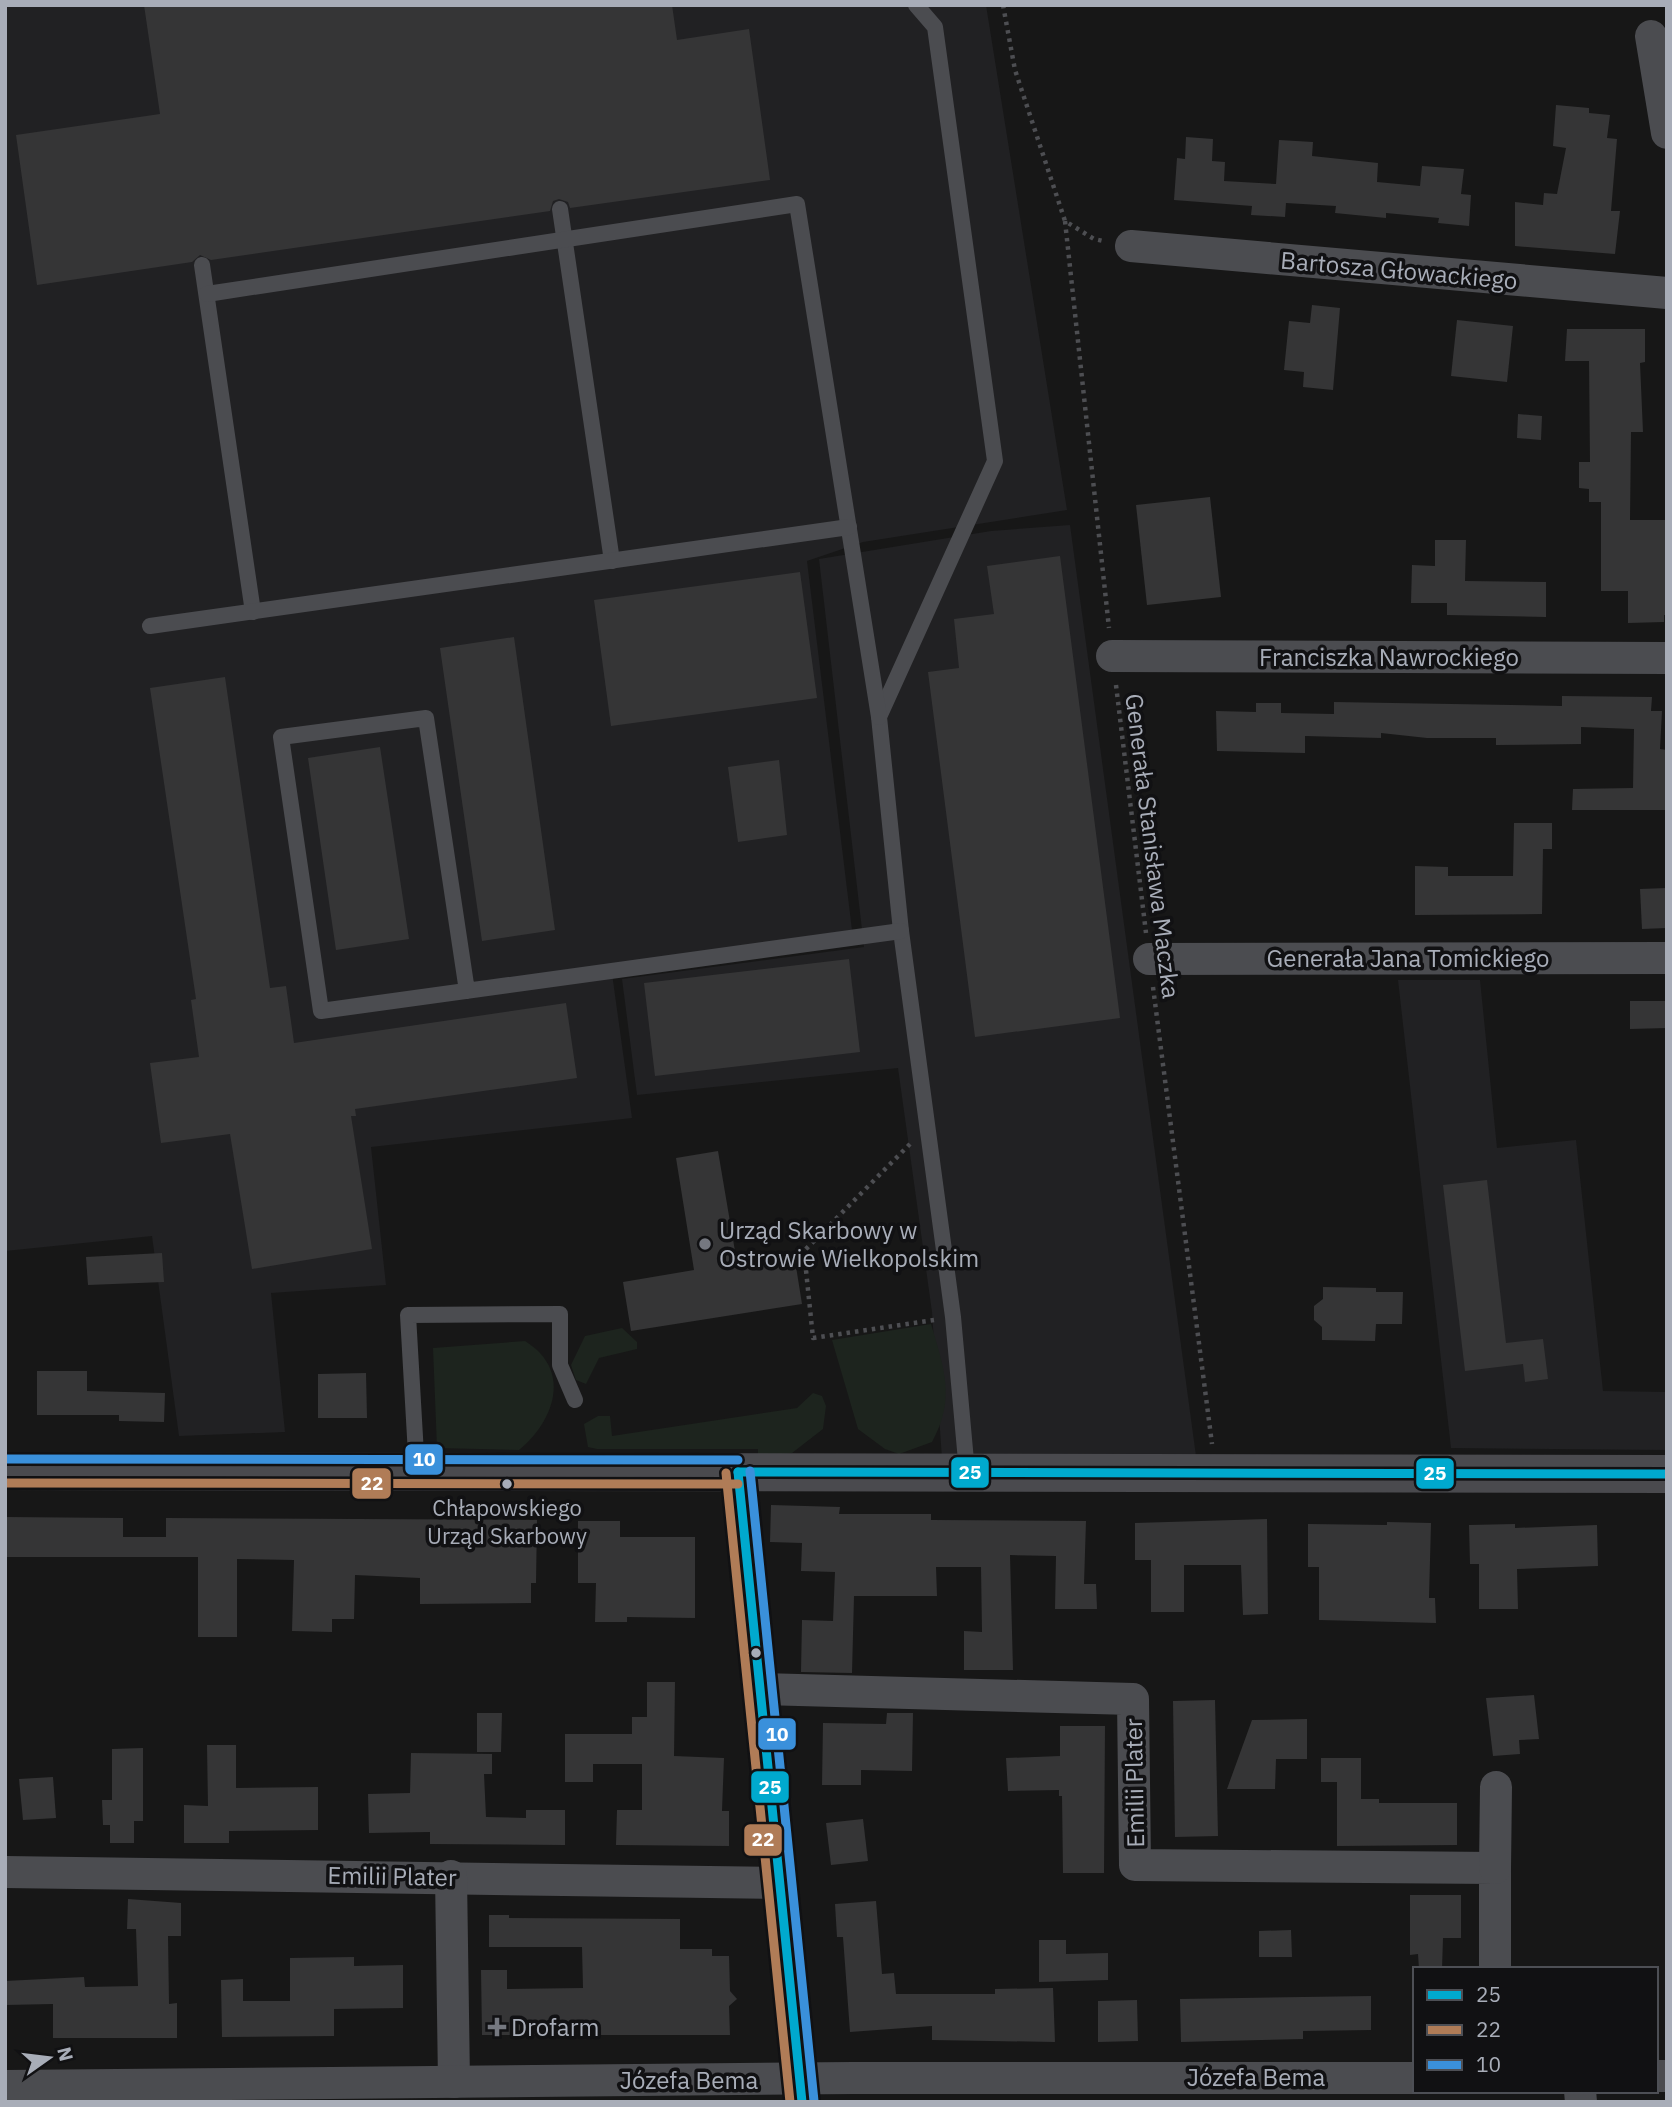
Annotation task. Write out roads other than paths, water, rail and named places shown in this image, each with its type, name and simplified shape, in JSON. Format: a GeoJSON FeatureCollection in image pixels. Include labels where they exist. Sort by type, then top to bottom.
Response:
{"type":"FeatureCollection","features":[{"type":"Feature","properties":{"kind":"street"},"geometry":{"type":"LineString","coordinates":[[1651,36],[1667,133]]}},
{"type":"Feature","properties":{"kind":"street","name":"Bartosza Głowackiego"},"geometry":{"type":"LineString","coordinates":[[1131,246],[1667,293]]}},
{"type":"Feature","properties":{"kind":"street","name":"Franciszka Nawrockiego"},"geometry":{"type":"LineString","coordinates":[[1112,656],[1667,658]]}},
{"type":"Feature","properties":{"kind":"street","name":"Generała Jana Tomickiego"},"geometry":{"type":"LineString","coordinates":[[1149,959],[1667,958]]}},
{"type":"Feature","properties":{"kind":"street"},"geometry":{"type":"LineString","coordinates":[[5,1471],[967,1475],[1667,1474]]}},
{"type":"Feature","properties":{"kind":"street"},"geometry":{"type":"LineString","coordinates":[[737,1472],[801,2091]]}},
{"type":"Feature","properties":{"kind":"street","name":"Emilii Plater"},"geometry":{"type":"LineString","coordinates":[[759,1689],[1133,1699],[1135,1865],[1495,1868]]}},
{"type":"Feature","properties":{"kind":"street"},"geometry":{"type":"LineString","coordinates":[[1495,1967],[1496,1787]]}},
{"type":"Feature","properties":{"kind":"street","name":"Emilii Plater"},"geometry":{"type":"LineString","coordinates":[[5,1872],[778,1882]]}},
{"type":"Feature","properties":{"kind":"street"},"geometry":{"type":"LineString","coordinates":[[451,1876],[454,2082]]}},
{"type":"Feature","properties":{"kind":"street","name":"Józefa Bema"},"geometry":{"type":"LineString","coordinates":[[5,2086],[454,2082],[801,2091],[1172,2089],[1413,2078]]}},
{"type":"Feature","properties":{"kind":"lane"},"geometry":{"type":"LineString","coordinates":[[879,717],[995,461],[935,27],[916,5]]}},
{"type":"Feature","properties":{"kind":"lane"},"geometry":{"type":"LineString","coordinates":[[207,294],[565,242],[797,204],[879,717],[901,931],[953,1317],[967,1475]]}},
{"type":"Feature","properties":{"kind":"lane"},"geometry":{"type":"LineString","coordinates":[[560,209],[612,561]]}},
{"type":"Feature","properties":{"kind":"lane"},"geometry":{"type":"LineString","coordinates":[[202,265],[253,612]]}},
{"type":"Feature","properties":{"kind":"lane"},"geometry":{"type":"LineString","coordinates":[[150,626],[849,527]]}},
{"type":"Feature","properties":{"kind":"lane"},"geometry":{"type":"LineString","coordinates":[[467,991],[426,718],[281,737],[321,1012],[901,931]]}},
{"type":"Feature","properties":{"kind":"lane"},"geometry":{"type":"LineString","coordinates":[[417,1472],[408,1315],[560,1314],[560,1365],[575,1399]]}},
{"type":"Feature","properties":{"kind":"place","name":"Urząd Skarbowy w Ostrowie Wielkopolskim"},"geometry":{"type":"Point","coordinates":[705,1244]}},
{"type":"Feature","properties":{"kind":"place","name":"Chłapowskiego Urząd Skarbowy"},"geometry":{"type":"Point","coordinates":[507,1484]}},
{"type":"Feature","properties":{"kind":"place","name":"Drofarm"},"geometry":{"type":"Point","coordinates":[497,2027]}}]}
